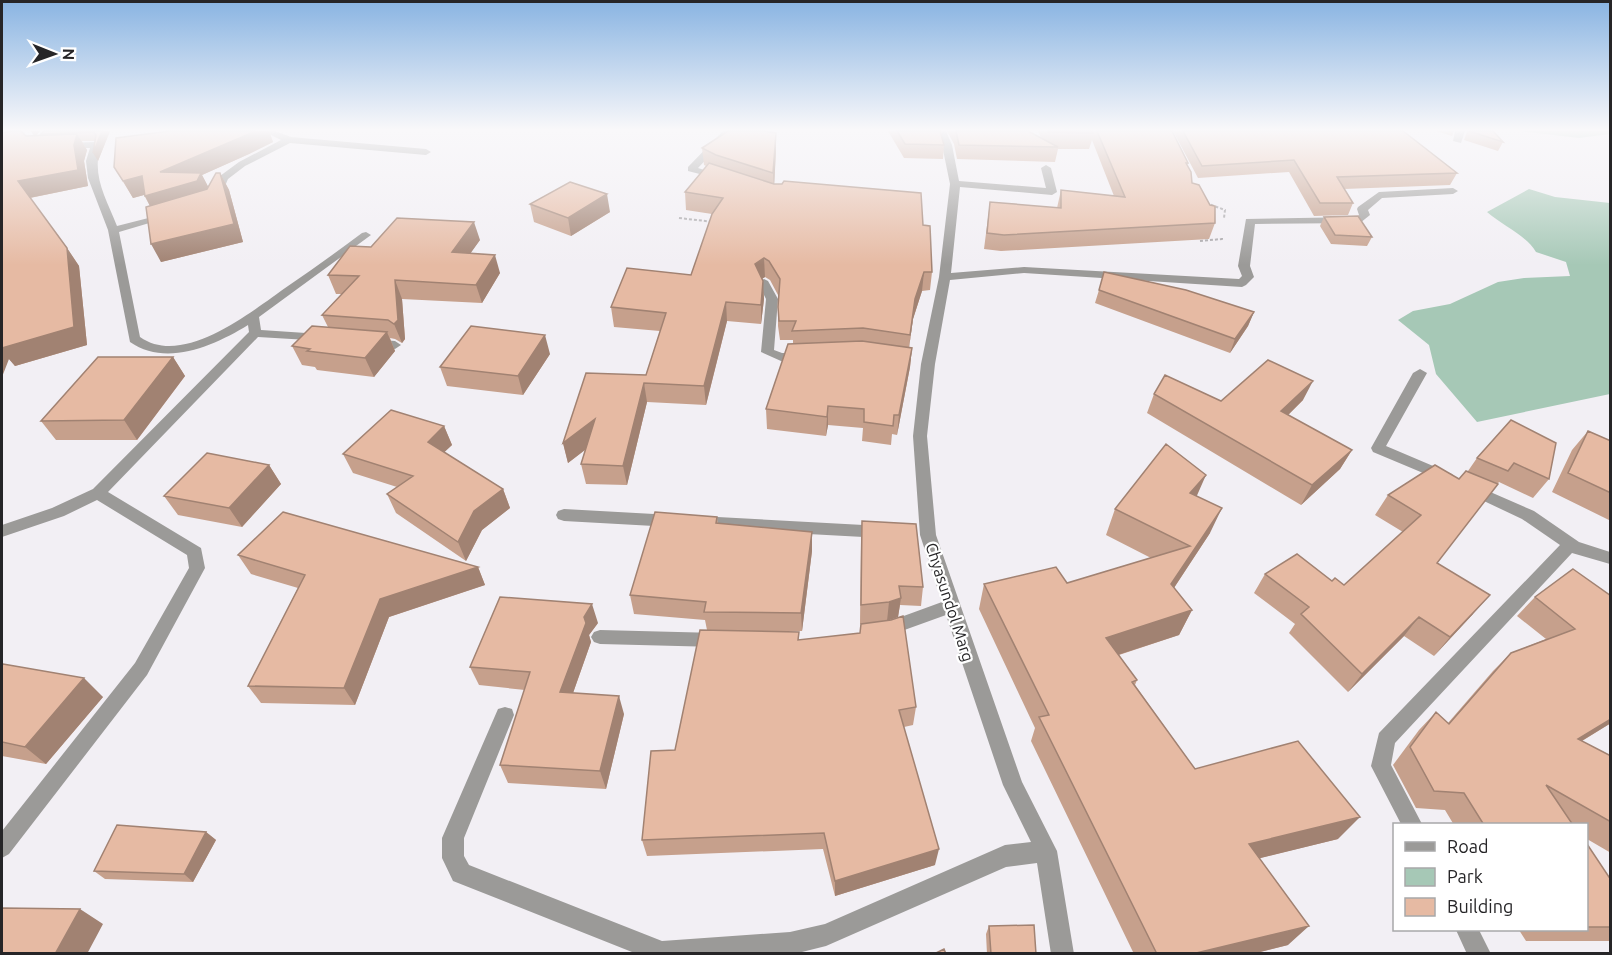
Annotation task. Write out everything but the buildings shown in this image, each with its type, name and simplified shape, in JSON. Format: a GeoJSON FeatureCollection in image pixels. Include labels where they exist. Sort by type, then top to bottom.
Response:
{"type":"FeatureCollection","features":[{"type":"Feature","properties":{"kind":"street"},"geometry":{"type":"LineString","coordinates":[[93,176],[113,230],[134,339],[143,347],[159,350],[176,349],[208,341],[253,316],[366,235]]}},
{"type":"Feature","properties":{"kind":"street"},"geometry":{"type":"LineString","coordinates":[[204,205],[216,196],[227,176]]}},
{"type":"Feature","properties":{"kind":"street"},"geometry":{"type":"LineString","coordinates":[[711,176],[734,183]]}},
{"type":"Feature","properties":{"kind":"street","name":"Chyasundol Marg"},"geometry":{"type":"LineString","coordinates":[[953,176],[955,184],[945,277],[923,363],[920,436],[922,535],[950,606],[1013,785],[1046,851],[1063,954]]}},
{"type":"Feature","properties":{"kind":"street"},"geometry":{"type":"LineString","coordinates":[[955,184],[1052,192],[1048,176]]}},
{"type":"Feature","properties":{"kind":"street"},"geometry":{"type":"LineString","coordinates":[[945,277],[1024,270],[1242,283],[1248,277],[1244,266],[1250,221],[1360,220],[1365,215],[1362,209],[1379,195],[1453,190]]}},
{"type":"Feature","properties":{"kind":"street"},"geometry":{"type":"LineString","coordinates":[[113,230],[176,214]]}},
{"type":"Feature","properties":{"kind":"street"},"geometry":{"type":"LineString","coordinates":[[764,283],[772,299],[767,352],[781,357],[816,356]]}},
{"type":"Feature","properties":{"kind":"street"},"geometry":{"type":"LineString","coordinates":[[253,316],[255,333]]}},
{"type":"Feature","properties":{"kind":"street"},"geometry":{"type":"LineString","coordinates":[[255,333],[337,340]]}},
{"type":"Feature","properties":{"kind":"street"},"geometry":{"type":"LineString","coordinates":[[2,531],[58,512],[98,493],[255,333]]}},
{"type":"Feature","properties":{"kind":"street"},"geometry":{"type":"LineString","coordinates":[[360,342],[395,345]]}},
{"type":"Feature","properties":{"kind":"street"},"geometry":{"type":"LineString","coordinates":[[1420,373],[1378,448],[1528,515],[1573,546],[1611,558]]}},
{"type":"Feature","properties":{"kind":"street"},"geometry":{"type":"LineString","coordinates":[[2,847],[141,669],[196,568],[195,552],[98,493]]}},
{"type":"Feature","properties":{"kind":"street"},"geometry":{"type":"LineString","coordinates":[[564,515],[892,533]]}},
{"type":"Feature","properties":{"kind":"street"},"geometry":{"type":"LineString","coordinates":[[1411,823],[1381,766],[1386,739],[1566,549],[1573,546]]}},
{"type":"Feature","properties":{"kind":"street"},"geometry":{"type":"LineString","coordinates":[[868,633],[890,630],[950,606]]}},
{"type":"Feature","properties":{"kind":"street"},"geometry":{"type":"LineString","coordinates":[[600,637],[732,641]]}},
{"type":"Feature","properties":{"kind":"street"},"geometry":{"type":"LineString","coordinates":[[506,715],[453,838],[453,858],[460,873],[662,952],[790,943],[826,934],[1005,856],[1046,851]]}},
{"type":"Feature","properties":{"kind":"street"},"geometry":{"type":"LineString","coordinates":[[1468,931],[1480,954]]}},
{"type":"Feature","properties":{"kind":"path"},"geometry":{"type":"LineString","coordinates":[[1204,202],[1225,210],[1224,220]]}},
{"type":"Feature","properties":{"kind":"path"},"geometry":{"type":"LineString","coordinates":[[679,218],[722,223]]}},
{"type":"Feature","properties":{"kind":"path"},"geometry":{"type":"LineString","coordinates":[[1200,241],[1222,239],[1223,230]]}},
{"type":"Feature","properties":{"kind":"green space"},"geometry":{"type":"Polygon","coordinates":[[[1529,189],[1555,197],[1610,203],[1610,394],[1477,422],[1436,374],[1429,345],[1398,320],[1413,311],[1450,304],[1498,282],[1524,278],[1570,276],[1566,262],[1536,252],[1520,236],[1487,212],[1529,189]]]}}]}
